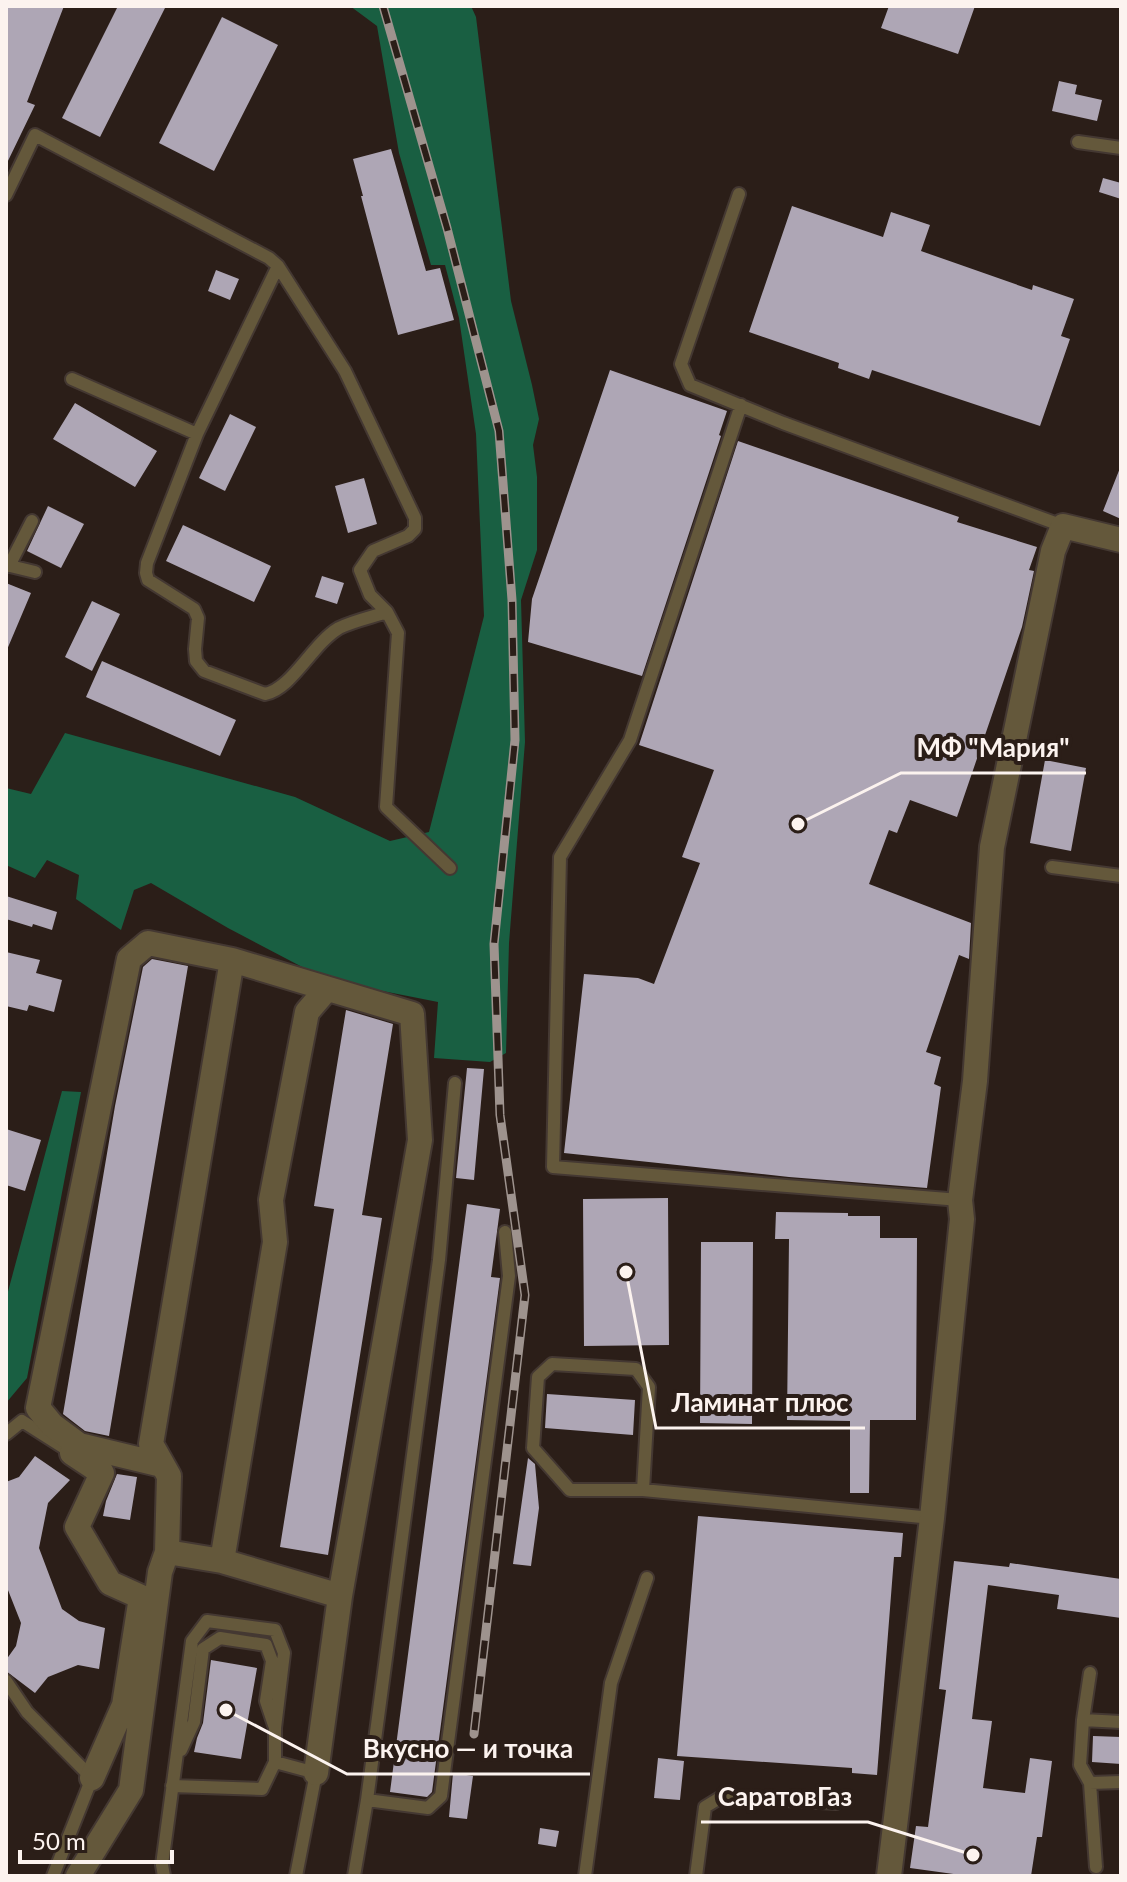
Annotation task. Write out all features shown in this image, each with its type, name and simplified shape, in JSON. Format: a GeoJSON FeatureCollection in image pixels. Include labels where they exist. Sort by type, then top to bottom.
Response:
{"type":"FeatureCollection","features":[{"type":"Feature","properties":{"kind":"street"},"geometry":{"type":"LineString","coordinates":[[889,1876],[932,1518],[962,1219],[960,1200],[975,1081],[992,847],[1053,551],[1063,526],[1121,540]]}},
{"type":"Feature","properties":{"kind":"street"},"geometry":{"type":"LineString","coordinates":[[162,1465],[79,1445],[52,1425],[38,1408],[129,959],[148,943],[232,960],[412,1014],[420,1140],[340,1596],[316,1773]]}},
{"type":"Feature","properties":{"kind":"street"},"geometry":{"type":"LineString","coordinates":[[78,1876],[131,1790],[160,1572],[167,1552],[169,1476],[151,1444],[232,960]]}},
{"type":"Feature","properties":{"kind":"street"},"geometry":{"type":"LineString","coordinates":[[222,1561],[275,1242],[271,1200],[307,1012],[326,990]]}},
{"type":"Feature","properties":{"kind":"street"},"geometry":{"type":"LineString","coordinates":[[72,1453],[102,1473],[77,1527],[110,1583],[141,1597],[124,1705],[92,1778]]}},
{"type":"Feature","properties":{"kind":"street"},"geometry":{"type":"LineString","coordinates":[[167,1552],[222,1561],[340,1596]]}},
{"type":"Feature","properties":{"kind":"lane"},"geometry":{"type":"LineString","coordinates":[[6,195],[35,135],[269,258],[278,266],[345,371],[415,518],[415,529],[408,536],[373,551],[360,570],[370,595],[387,612],[398,633],[386,807],[450,868]]}},
{"type":"Feature","properties":{"kind":"lane"},"geometry":{"type":"LineString","coordinates":[[1078,142],[1121,148]]}},
{"type":"Feature","properties":{"kind":"lane"},"geometry":{"type":"LineString","coordinates":[[739,194],[681,364],[690,385],[783,423],[1063,526]]}},
{"type":"Feature","properties":{"kind":"lane"},"geometry":{"type":"LineString","coordinates":[[278,266],[197,434],[147,563],[148,580],[194,609],[198,618],[196,661],[204,671],[265,694],[281,687],[314,649],[339,628],[387,612]]}},
{"type":"Feature","properties":{"kind":"lane"},"geometry":{"type":"LineString","coordinates":[[72,379],[197,434]]}},
{"type":"Feature","properties":{"kind":"lane"},"geometry":{"type":"LineString","coordinates":[[741,405],[630,740],[560,857],[553,1167],[960,1200]]}},
{"type":"Feature","properties":{"kind":"lane"},"geometry":{"type":"LineString","coordinates":[[32,521],[8,566],[35,572]]}},
{"type":"Feature","properties":{"kind":"lane"},"geometry":{"type":"LineString","coordinates":[[1052,867],[1121,876]]}},
{"type":"Feature","properties":{"kind":"lane"},"geometry":{"type":"LineString","coordinates":[[354,1876],[367,1800],[439,1260],[455,1083]]}},
{"type":"Feature","properties":{"kind":"lane"},"geometry":{"type":"LineString","coordinates":[[367,1800],[428,1808],[441,1796],[509,1276],[505,1232]]}},
{"type":"Feature","properties":{"kind":"lane"},"geometry":{"type":"LineString","coordinates":[[643,1490],[649,1387],[636,1369],[552,1364],[538,1377],[533,1448],[570,1490],[643,1490],[932,1518]]}},
{"type":"Feature","properties":{"kind":"lane"},"geometry":{"type":"LineString","coordinates":[[6,1434],[22,1421],[72,1453]]}},
{"type":"Feature","properties":{"kind":"lane"},"geometry":{"type":"LineString","coordinates":[[585,1876],[611,1683],[647,1578]]}},
{"type":"Feature","properties":{"kind":"lane"},"geometry":{"type":"LineString","coordinates":[[164,1876],[162,1865],[175,1762],[192,1641],[207,1621],[275,1630],[284,1653],[275,1728],[275,1762],[262,1789],[172,1786]]}},
{"type":"Feature","properties":{"kind":"lane"},"geometry":{"type":"LineString","coordinates":[[175,1762],[194,1722],[203,1649],[220,1638],[266,1645],[272,1661],[266,1701],[275,1728]]}},
{"type":"Feature","properties":{"kind":"lane"},"geometry":{"type":"LineString","coordinates":[[1090,1673],[1080,1765],[1090,1783],[1096,1867]]}},
{"type":"Feature","properties":{"kind":"lane"},"geometry":{"type":"LineString","coordinates":[[6,1681],[27,1712],[92,1778],[53,1876]]}},
{"type":"Feature","properties":{"kind":"lane"},"geometry":{"type":"LineString","coordinates":[[1083,1720],[1121,1722]]}},
{"type":"Feature","properties":{"kind":"lane"},"geometry":{"type":"LineString","coordinates":[[275,1762],[316,1773],[296,1876]]}},
{"type":"Feature","properties":{"kind":"lane"},"geometry":{"type":"LineString","coordinates":[[1090,1783],[1121,1782]]}},
{"type":"Feature","properties":{"kind":"lane"},"geometry":{"type":"LineString","coordinates":[[696,1876],[705,1807],[723,1796],[836,1803]]}},
{"type":"Feature","properties":{"kind":"green space"},"geometry":{"type":"Polygon","coordinates":[[[350,6],[471,6],[476,17],[511,301],[539,419],[533,445],[537,477],[537,550],[521,600],[525,742],[509,943],[506,1053],[490,1062],[434,1058],[438,1002],[327,980],[151,883],[134,890],[121,930],[76,899],[79,875],[47,860],[35,878],[6,865],[6,788],[31,794],[65,733],[295,797],[390,841],[429,832],[484,616],[476,434],[459,318],[445,265],[431,265],[399,153],[377,26],[350,6]]]}},
{"type":"Feature","properties":{"kind":"green space"},"geometry":{"type":"Polygon","coordinates":[[[62,1091],[81,1092],[27,1378],[6,1403],[6,1299],[62,1091]]]}},
{"type":"Feature","properties":{"kind":"building"},"geometry":{"type":"Polygon","coordinates":[[[6,6],[64,6],[27,102],[35,105],[6,165],[6,6]]]}},
{"type":"Feature","properties":{"kind":"building"},"geometry":{"type":"Polygon","coordinates":[[[118,6],[166,6],[100,137],[62,118],[118,6]]]}},
{"type":"Feature","properties":{"kind":"building"},"geometry":{"type":"Polygon","coordinates":[[[889,6],[975,6],[958,54],[881,28],[889,6]]]}},
{"type":"Feature","properties":{"kind":"building"},"geometry":{"type":"Polygon","coordinates":[[[222,17],[278,45],[214,171],[159,143],[222,17]]]}},
{"type":"Feature","properties":{"kind":"building"},"geometry":{"type":"Polygon","coordinates":[[[1059,81],[1077,85],[1075,94],[1102,100],[1097,121],[1052,111],[1059,81]]]}},
{"type":"Feature","properties":{"kind":"building"},"geometry":{"type":"Polygon","coordinates":[[[391,149],[426,271],[440,268],[454,320],[398,335],[353,159],[391,149]]]}},
{"type":"Feature","properties":{"kind":"building"},"geometry":{"type":"Polygon","coordinates":[[[1103,178],[1121,183],[1121,199],[1099,192],[1103,178]]]}},
{"type":"Feature","properties":{"kind":"building"},"geometry":{"type":"Polygon","coordinates":[[[792,206],[883,237],[891,212],[930,225],[921,251],[1032,290],[1033,285],[1074,299],[1061,336],[1070,339],[1040,426],[872,370],[869,379],[838,368],[839,363],[749,332],[792,206]]]}},
{"type":"Feature","properties":{"kind":"building"},"geometry":{"type":"Polygon","coordinates":[[[216,270],[239,279],[230,300],[208,291],[216,270]]]}},
{"type":"Feature","properties":{"kind":"building"},"geometry":{"type":"Polygon","coordinates":[[[610,370],[727,411],[642,676],[528,642],[532,599],[610,370]]]}},
{"type":"Feature","properties":{"kind":"building"},"geometry":{"type":"Polygon","coordinates":[[[75,403],[157,451],[135,487],[53,439],[75,403]]]}},
{"type":"Feature","properties":{"kind":"building"},"geometry":{"type":"Polygon","coordinates":[[[230,414],[256,427],[225,491],[199,478],[230,414]]]}},
{"type":"Feature","properties":{"kind":"building"},"geometry":{"type":"Polygon","coordinates":[[[738,441],[959,517],[957,522],[1037,547],[1029,570],[1034,571],[1022,627],[957,817],[910,800],[897,833],[889,830],[869,884],[971,923],[969,959],[959,955],[926,1052],[941,1057],[934,1084],[941,1087],[927,1188],[564,1153],[584,974],[638,978],[654,984],[700,863],[682,857],[714,770],[639,745],[738,441]]]}},
{"type":"Feature","properties":{"kind":"building"},"geometry":{"type":"Polygon","coordinates":[[[1121,468],[1121,519],[1103,511],[1121,468]]]}},
{"type":"Feature","properties":{"kind":"building"},"geometry":{"type":"Polygon","coordinates":[[[364,478],[377,524],[348,533],[335,486],[364,478]]]}},
{"type":"Feature","properties":{"kind":"building"},"geometry":{"type":"Polygon","coordinates":[[[48,506],[84,524],[61,568],[27,551],[48,506]]]}},
{"type":"Feature","properties":{"kind":"building"},"geometry":{"type":"Polygon","coordinates":[[[183,525],[271,566],[254,602],[166,561],[183,525]]]}},
{"type":"Feature","properties":{"kind":"building"},"geometry":{"type":"Polygon","coordinates":[[[322,576],[344,583],[337,604],[315,597],[322,576]]]}},
{"type":"Feature","properties":{"kind":"building"},"geometry":{"type":"Polygon","coordinates":[[[6,583],[31,593],[6,652],[6,583]]]}},
{"type":"Feature","properties":{"kind":"building"},"geometry":{"type":"Polygon","coordinates":[[[92,601],[120,614],[92,671],[65,657],[92,601]]]}},
{"type":"Feature","properties":{"kind":"building"},"geometry":{"type":"Polygon","coordinates":[[[102,661],[236,720],[220,756],[86,697],[102,661]]]}},
{"type":"Feature","properties":{"kind":"building"},"geometry":{"type":"Polygon","coordinates":[[[1045,760],[1086,768],[1071,851],[1030,843],[1045,760]]]}},
{"type":"Feature","properties":{"kind":"building"},"geometry":{"type":"Polygon","coordinates":[[[6,896],[57,912],[52,930],[6,919],[6,896]]]}},
{"type":"Feature","properties":{"kind":"building"},"geometry":{"type":"Polygon","coordinates":[[[6,952],[40,960],[36,973],[62,980],[54,1012],[29,1005],[27,1011],[6,1006],[6,952]]]}},
{"type":"Feature","properties":{"kind":"building"},"geometry":{"type":"Polygon","coordinates":[[[152,959],[188,966],[109,1436],[85,1431],[63,1414],[115,1106],[143,967],[152,959]]]}},
{"type":"Feature","properties":{"kind":"building"},"geometry":{"type":"Polygon","coordinates":[[[346,1010],[393,1024],[362,1215],[382,1218],[328,1555],[280,1547],[334,1209],[314,1206],[346,1010]]]}},
{"type":"Feature","properties":{"kind":"building"},"geometry":{"type":"Polygon","coordinates":[[[467,1068],[484,1069],[474,1180],[456,1178],[467,1068]]]}},
{"type":"Feature","properties":{"kind":"building"},"geometry":{"type":"Polygon","coordinates":[[[6,1129],[41,1140],[25,1191],[6,1185],[6,1129]]]}},
{"type":"Feature","properties":{"kind":"building"},"geometry":{"type":"Polygon","coordinates":[[[668,1198],[669,1345],[584,1346],[583,1199],[668,1198]]]}},
{"type":"Feature","properties":{"kind":"building"},"geometry":{"type":"Polygon","coordinates":[[[467,1204],[500,1209],[491,1277],[500,1278],[432,1792],[427,1797],[390,1792],[467,1204]]]}},
{"type":"Feature","properties":{"kind":"building"},"geometry":{"type":"Polygon","coordinates":[[[776,1212],[880,1216],[880,1238],[917,1238],[916,1420],[870,1420],[869,1493],[850,1493],[850,1421],[787,1420],[789,1239],[775,1239],[776,1212]]]}},
{"type":"Feature","properties":{"kind":"building"},"geometry":{"type":"Polygon","coordinates":[[[701,1242],[753,1242],[752,1424],[700,1423],[701,1242]]]}},
{"type":"Feature","properties":{"kind":"building"},"geometry":{"type":"Polygon","coordinates":[[[547,1394],[635,1400],[633,1435],[545,1428],[547,1394]]]}},
{"type":"Feature","properties":{"kind":"building"},"geometry":{"type":"Polygon","coordinates":[[[35,1456],[70,1480],[48,1503],[39,1548],[62,1609],[79,1621],[105,1628],[99,1669],[78,1665],[48,1677],[35,1693],[6,1671],[6,1660],[16,1646],[21,1623],[6,1585],[6,1482],[19,1477],[35,1456]]]}},
{"type":"Feature","properties":{"kind":"building"},"geometry":{"type":"Polygon","coordinates":[[[528,1458],[535,1464],[539,1508],[531,1566],[513,1564],[528,1458]]]}},
{"type":"Feature","properties":{"kind":"building"},"geometry":{"type":"Polygon","coordinates":[[[117,1474],[137,1477],[130,1520],[103,1516],[117,1474]]]}},
{"type":"Feature","properties":{"kind":"building"},"geometry":{"type":"Polygon","coordinates":[[[698,1516],[903,1533],[901,1557],[894,1557],[877,1775],[852,1773],[852,1768],[677,1756],[698,1516]]]}},
{"type":"Feature","properties":{"kind":"building"},"geometry":{"type":"Polygon","coordinates":[[[954,1561],[1009,1567],[1010,1563],[1121,1579],[1121,1618],[1057,1609],[1059,1595],[988,1585],[972,1719],[992,1721],[983,1788],[1025,1793],[1030,1758],[1052,1761],[1042,1837],[1037,1837],[1031,1876],[968,1876],[910,1868],[916,1826],[928,1827],[946,1690],[939,1689],[954,1561]]]}},
{"type":"Feature","properties":{"kind":"building"},"geometry":{"type":"Polygon","coordinates":[[[211,1660],[257,1668],[241,1759],[194,1752],[203,1723],[211,1660]]]}},
{"type":"Feature","properties":{"kind":"building"},"geometry":{"type":"Polygon","coordinates":[[[1093,1736],[1121,1737],[1121,1764],[1092,1762],[1093,1736]]]}},
{"type":"Feature","properties":{"kind":"building"},"geometry":{"type":"Polygon","coordinates":[[[658,1758],[684,1761],[680,1800],[654,1798],[658,1758]]]}},
{"type":"Feature","properties":{"kind":"building"},"geometry":{"type":"Polygon","coordinates":[[[453,1773],[473,1776],[467,1819],[449,1817],[453,1773]]]}},
{"type":"Feature","properties":{"kind":"building"},"geometry":{"type":"Polygon","coordinates":[[[540,1828],[559,1831],[556,1847],[538,1844],[540,1828]]]}},
{"type":"Feature","properties":{"kind":"railway"},"geometry":{"type":"LineString","coordinates":[[383,6],[447,228],[499,431],[512,600],[515,740],[494,944],[500,1115],[525,1295],[474,1734]]}},
{"type":"Feature","properties":{"kind":"place","name":"МФ \"Мария\""},"geometry":{"type":"Point","coordinates":[798,824]}},
{"type":"Feature","properties":{"kind":"place","name":"Ламинат плюс"},"geometry":{"type":"Point","coordinates":[626,1272]}},
{"type":"Feature","properties":{"kind":"place","name":"Вкусно — и точка"},"geometry":{"type":"Point","coordinates":[226,1710]}},
{"type":"Feature","properties":{"kind":"place","name":"СаратовГаз"},"geometry":{"type":"Point","coordinates":[973,1855]}}]}
